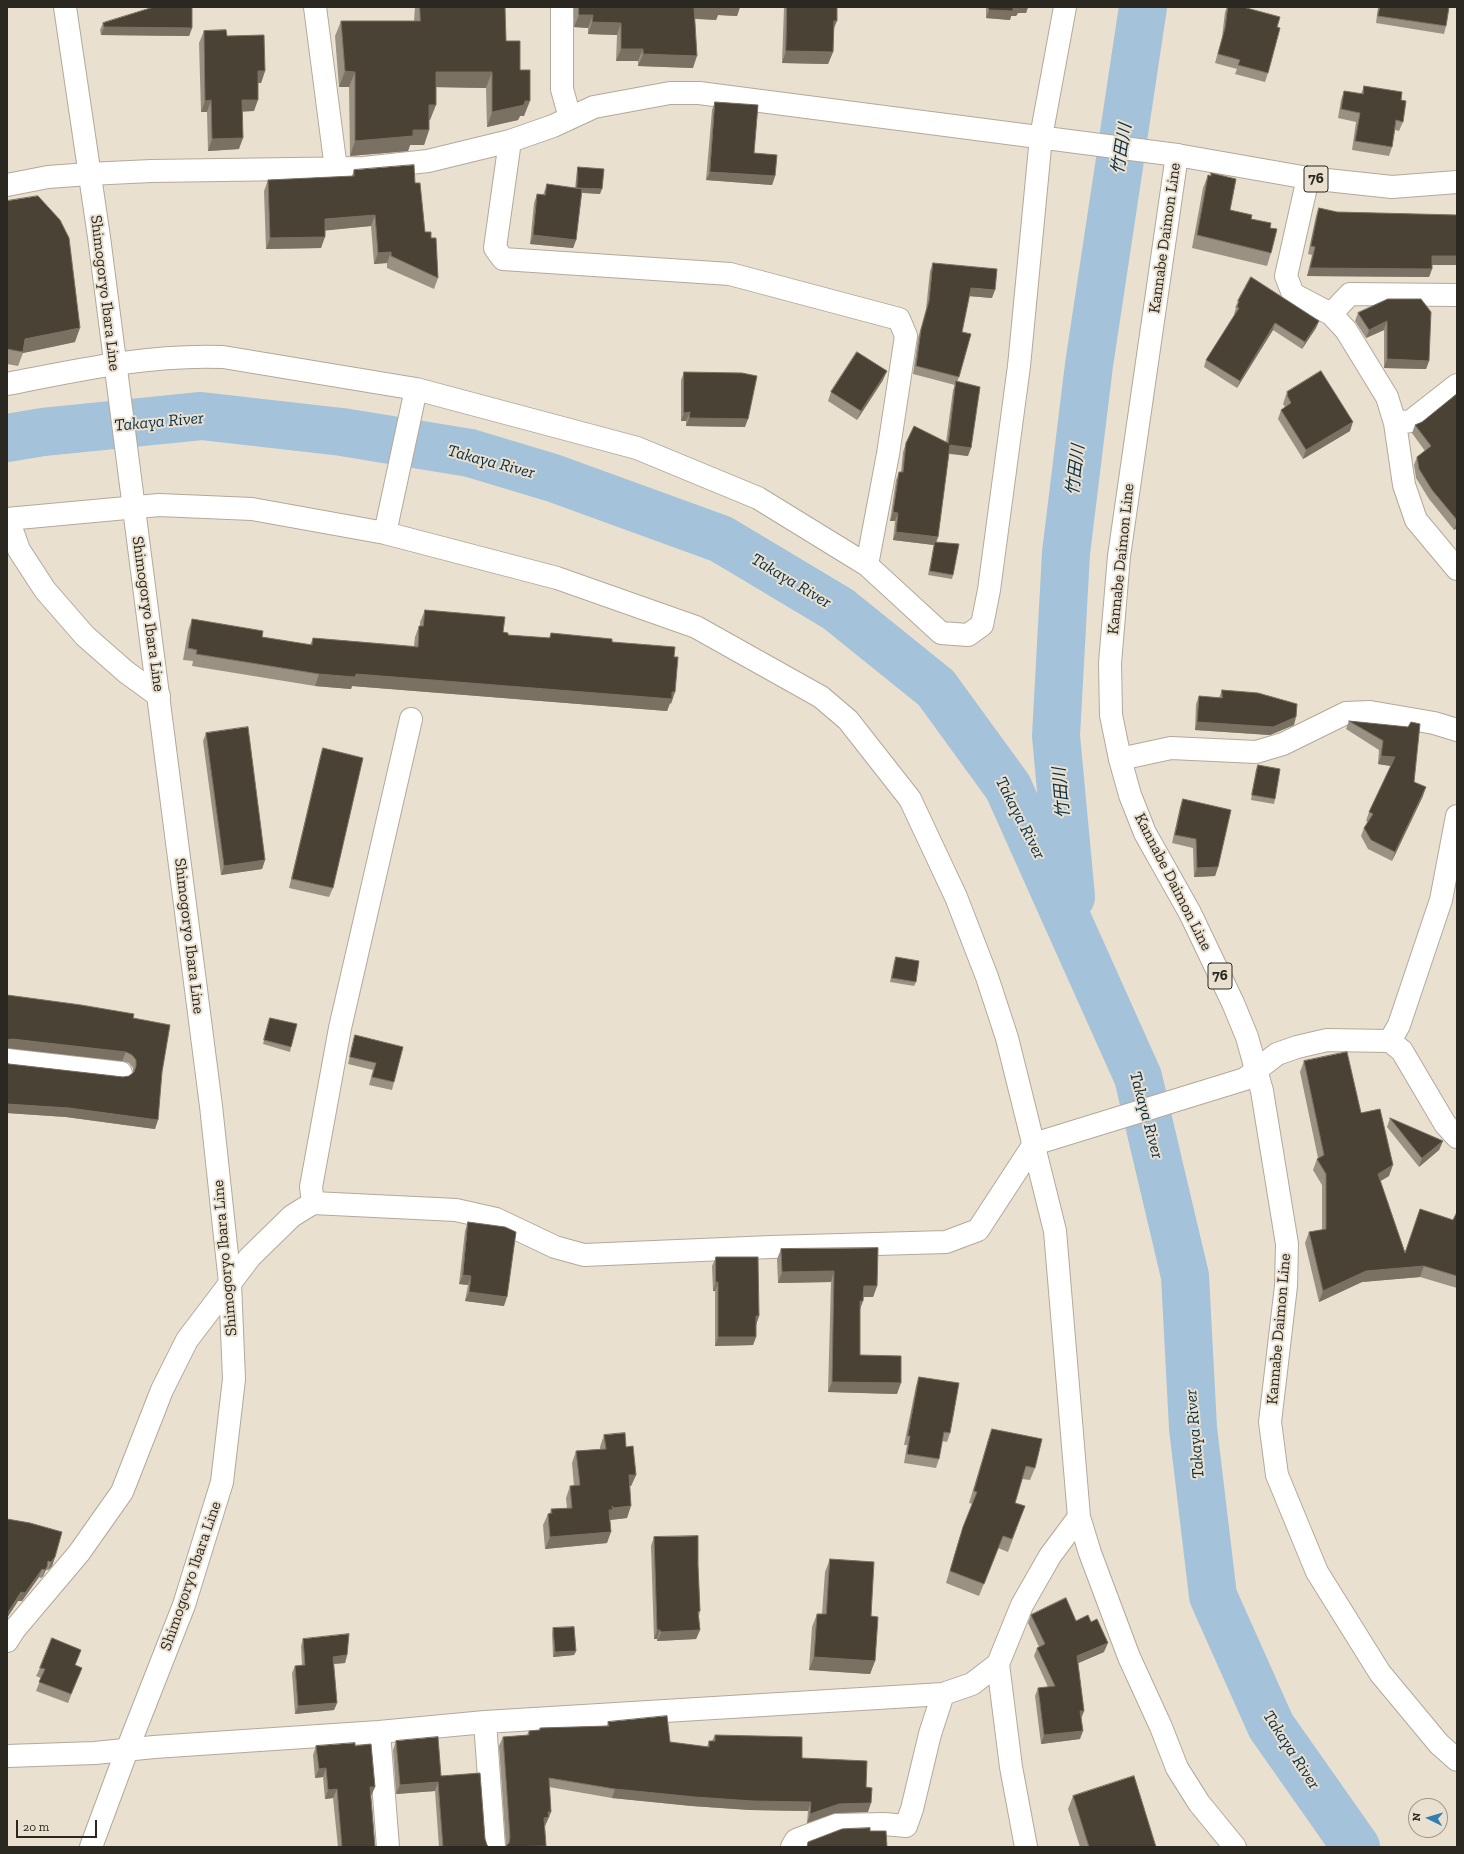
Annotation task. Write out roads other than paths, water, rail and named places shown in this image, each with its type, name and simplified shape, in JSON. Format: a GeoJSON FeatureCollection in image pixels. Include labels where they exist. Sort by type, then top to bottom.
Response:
{"type":"FeatureCollection","features":[{"type":"Feature","properties":{"kind":"street","name":"Shimogoryo Ibara Line"},"geometry":{"type":"LineString","coordinates":[[65,7],[99,237],[211,1106],[230,1283],[234,1379],[222,1482],[184,1605],[127,1750],[92,1847]]}},
{"type":"Feature","properties":{"kind":"street"},"geometry":{"type":"LineString","coordinates":[[315,7],[336,169]]}},
{"type":"Feature","properties":{"kind":"street"},"geometry":{"type":"LineString","coordinates":[[562,7],[562,89],[570,118]]}},
{"type":"Feature","properties":{"kind":"street"},"geometry":{"type":"LineString","coordinates":[[7,384],[195,356],[223,357],[415,394],[637,448],[758,498],[867,565],[941,633],[968,635],[982,625],[989,590],[1019,366],[1046,137],[1065,7]]}},
{"type":"Feature","properties":{"kind":"street"},"geometry":{"type":"LineString","coordinates":[[7,185],[48,177],[89,174],[151,171],[364,168],[428,161],[510,141],[553,126],[601,106],[670,93],[699,94],[1171,154]]}},
{"type":"Feature","properties":{"kind":"street"},"geometry":{"type":"LineString","coordinates":[[510,141],[496,248],[504,259],[730,274],[899,319],[906,336],[886,462],[867,565]]}},
{"type":"Feature","properties":{"kind":"street","name":"Kannabe Daimon Line"},"geometry":{"type":"LineString","coordinates":[[1457,182],[1392,187],[1308,178],[1171,154],[1119,556],[1110,663],[1111,715],[1120,759],[1130,795],[1145,833],[1200,933],[1247,1037],[1251,1074],[1287,1244],[1286,1286],[1270,1422],[1277,1475],[1317,1572],[1380,1673],[1439,1744],[1457,1760]]}},
{"type":"Feature","properties":{"kind":"street"},"geometry":{"type":"LineString","coordinates":[[1308,178],[1286,276],[1293,294],[1331,314],[1346,330],[1387,397],[1395,423],[1404,485],[1416,520],[1457,569]]}},
{"type":"Feature","properties":{"kind":"street"},"geometry":{"type":"LineString","coordinates":[[1331,314],[1350,294],[1457,295]]}},
{"type":"Feature","properties":{"kind":"street"},"geometry":{"type":"LineString","coordinates":[[1395,423],[1411,421],[1457,385]]}},
{"type":"Feature","properties":{"kind":"street"},"geometry":{"type":"LineString","coordinates":[[387,523],[415,394]]}},
{"type":"Feature","properties":{"kind":"street"},"geometry":{"type":"LineString","coordinates":[[159,696],[126,672],[85,636],[44,590],[19,550],[8,519],[133,498],[159,505],[252,509],[387,523],[557,578],[696,627],[820,696],[848,720],[910,799],[956,897],[987,977],[1038,1143],[1055,1231],[1079,1517],[1090,1553],[1129,1657],[1161,1726],[1177,1768],[1199,1803],[1235,1847]]}},
{"type":"Feature","properties":{"kind":"street"},"geometry":{"type":"LineString","coordinates":[[1120,759],[1171,748],[1256,752],[1283,744],[1346,713],[1370,712],[1434,723],[1457,730]]}},
{"type":"Feature","properties":{"kind":"street"},"geometry":{"type":"LineString","coordinates":[[312,1203],[311,1187],[329,1084],[411,719]]}},
{"type":"Feature","properties":{"kind":"street"},"geometry":{"type":"LineString","coordinates":[[1390,1041],[1399,1025],[1449,901],[1457,816]]}},
{"type":"Feature","properties":{"kind":"street"},"geometry":{"type":"LineString","coordinates":[[7,1641],[14,1630],[79,1553],[122,1492],[162,1390],[187,1340],[250,1257],[292,1216],[312,1203],[456,1210],[496,1219],[555,1247],[584,1255],[771,1247],[946,1242],[978,1230],[1038,1143],[1251,1074],[1277,1054],[1297,1047],[1327,1040],[1390,1041],[1402,1051],[1445,1124],[1457,1137]]}},
{"type":"Feature","properties":{"kind":"street"},"geometry":{"type":"LineString","coordinates":[[7,1060],[121,1073]]}},
{"type":"Feature","properties":{"kind":"street"},"geometry":{"type":"LineString","coordinates":[[1026,1847],[1011,1767],[998,1664],[1022,1605],[1050,1556],[1079,1517]]}},
{"type":"Feature","properties":{"kind":"street"},"geometry":{"type":"LineString","coordinates":[[7,1756],[127,1750],[379,1732],[485,1722],[943,1694],[972,1684],[998,1664]]}},
{"type":"Feature","properties":{"kind":"street"},"geometry":{"type":"LineString","coordinates":[[792,1847],[796,1840],[836,1825],[884,1824],[906,1826],[912,1808],[930,1734],[943,1694]]}},
{"type":"Feature","properties":{"kind":"street"},"geometry":{"type":"LineString","coordinates":[[485,1722],[494,1847]]}},
{"type":"Feature","properties":{"kind":"street"},"geometry":{"type":"LineString","coordinates":[[379,1732],[388,1847]]}},
{"type":"Feature","properties":{"kind":"waterway","name":"竹田川"},"geometry":{"type":"LineString","coordinates":[[1071,897],[1056,736],[1066,553],[1089,365],[1143,7]]}},
{"type":"Feature","properties":{"kind":"waterway","name":"Takaya River"},"geometry":{"type":"LineString","coordinates":[[7,438],[43,432],[201,416],[342,432],[470,453],[553,478],[721,539],[838,609],[936,688],[1008,787],[1138,1077],[1185,1276],[1193,1428],[1213,1596],[1271,1726],[1356,1847]]}}]}
